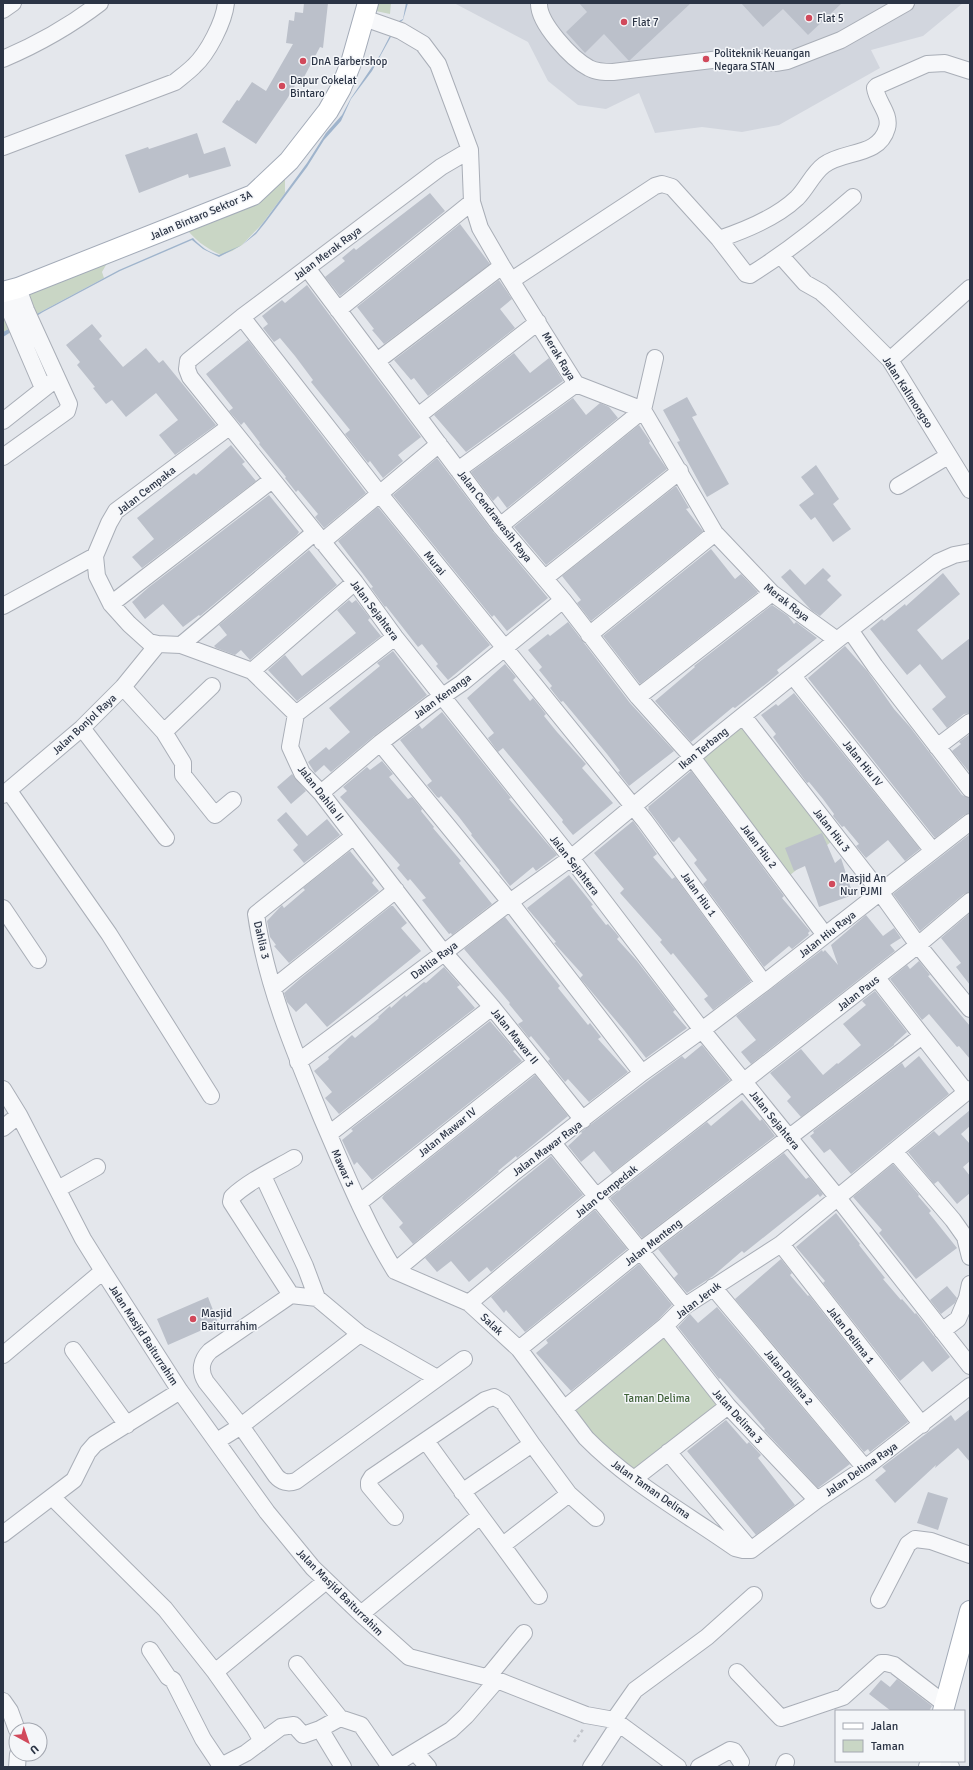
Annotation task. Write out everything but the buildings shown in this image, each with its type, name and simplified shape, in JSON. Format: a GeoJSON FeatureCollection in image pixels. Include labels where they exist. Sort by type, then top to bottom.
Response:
{"type":"FeatureCollection","features":[{"type":"Feature","properties":{"kind":"main road","name":"Jalan Bintaro Sektor 3A"},"geometry":{"type":"LineString","coordinates":[[8,292],[253,195],[289,161],[328,111],[341,88],[371,15]]}},
{"type":"Feature","properties":{"kind":"main road"},"geometry":{"type":"LineString","coordinates":[[944,1708],[970,1611]]}},
{"type":"Feature","properties":{"kind":"street"},"geometry":{"type":"LineString","coordinates":[[3,10],[13,3]]}},
{"type":"Feature","properties":{"kind":"street"},"geometry":{"type":"LineString","coordinates":[[3,59],[39,43],[78,20],[100,3]]}},
{"type":"Feature","properties":{"kind":"street"},"geometry":{"type":"LineString","coordinates":[[3,147],[175,82],[195,65],[204,53],[215,35],[226,8],[226,3]]}},
{"type":"Feature","properties":{"kind":"street"},"geometry":{"type":"LineString","coordinates":[[539,3],[543,20],[578,60],[589,68],[601,72],[613,72],[720,59],[775,62],[787,61],[841,40],[902,4]]}},
{"type":"Feature","properties":{"kind":"street","name":"Merak Raya"},"geometry":{"type":"LineString","coordinates":[[371,15],[423,44],[438,64],[470,150],[472,202],[480,228],[576,384],[643,410],[715,533],[772,593],[837,640]]}},
{"type":"Feature","properties":{"kind":"street"},"geometry":{"type":"LineString","coordinates":[[719,239],[769,218],[797,197],[825,164],[860,153],[872,147],[883,137],[888,127],[887,118],[877,95],[875,88],[877,86],[927,64],[945,63],[970,71]]}},
{"type":"Feature","properties":{"kind":"street","name":"Jalan Merak Raya"},"geometry":{"type":"LineString","coordinates":[[188,361],[242,317],[441,167],[470,150]]}},
{"type":"Feature","properties":{"kind":"street"},"geometry":{"type":"LineString","coordinates":[[512,280],[655,186],[662,184],[672,187],[719,239],[746,274],[750,275],[781,256],[853,197]]}},
{"type":"Feature","properties":{"kind":"street"},"geometry":{"type":"LineString","coordinates":[[338,310],[472,202]]}},
{"type":"Feature","properties":{"kind":"street","name":"Jalan Kalimongso"},"geometry":{"type":"LineString","coordinates":[[781,256],[805,283],[831,301],[890,360],[970,490]]}},
{"type":"Feature","properties":{"kind":"street"},"geometry":{"type":"LineString","coordinates":[[377,361],[502,266]]}},
{"type":"Feature","properties":{"kind":"street","name":"Jalan Cendrawasih Raya"},"geometry":{"type":"LineString","coordinates":[[307,268],[500,526],[563,600],[638,697],[692,757]]}},
{"type":"Feature","properties":{"kind":"street"},"geometry":{"type":"LineString","coordinates":[[890,360],[970,288]]}},
{"type":"Feature","properties":{"kind":"street"},"geometry":{"type":"LineString","coordinates":[[3,457],[66,411],[69,404],[41,344],[19,314],[8,292]]}},
{"type":"Feature","properties":{"kind":"street"},"geometry":{"type":"LineString","coordinates":[[19,314],[27,351],[43,388]]}},
{"type":"Feature","properties":{"kind":"street","name":"Murai"},"geometry":{"type":"LineString","coordinates":[[242,317],[379,493],[632,807]]}},
{"type":"Feature","properties":{"kind":"street"},"geometry":{"type":"LineString","coordinates":[[418,416],[538,322]]}},
{"type":"Feature","properties":{"kind":"street"},"geometry":{"type":"LineString","coordinates":[[500,526],[643,410],[655,358]]}},
{"type":"Feature","properties":{"kind":"street","name":"Jalan Sejahtera"},"geometry":{"type":"LineString","coordinates":[[188,361],[187,369],[190,377],[318,538],[355,582],[395,637],[571,858],[702,1030],[838,1198],[970,1366]]}},
{"type":"Feature","properties":{"kind":"street"},"geometry":{"type":"LineString","coordinates":[[3,421],[57,378]]}},
{"type":"Feature","properties":{"kind":"street"},"geometry":{"type":"LineString","coordinates":[[458,470],[576,384]]}},
{"type":"Feature","properties":{"kind":"street","name":"Jalan Cempaka"},"geometry":{"type":"LineString","coordinates":[[95,556],[109,523],[116,511],[229,426]]}},
{"type":"Feature","properties":{"kind":"street"},"geometry":{"type":"LineString","coordinates":[[181,645],[318,538],[379,493],[439,444]]}},
{"type":"Feature","properties":{"kind":"street"},"geometry":{"type":"LineString","coordinates":[[898,486],[948,456]]}},
{"type":"Feature","properties":{"kind":"street"},"geometry":{"type":"LineString","coordinates":[[545,578],[680,471]]}},
{"type":"Feature","properties":{"kind":"street"},"geometry":{"type":"LineString","coordinates":[[111,604],[272,480]]}},
{"type":"Feature","properties":{"kind":"street"},"geometry":{"type":"LineString","coordinates":[[589,634],[715,533]]}},
{"type":"Feature","properties":{"kind":"street","name":"Ikan Terbang"},"geometry":{"type":"LineString","coordinates":[[571,858],[692,757],[837,640],[938,562],[954,555],[970,552]]}},
{"type":"Feature","properties":{"kind":"street"},"geometry":{"type":"LineString","coordinates":[[3,606],[95,556],[98,576],[111,604],[129,624],[149,642],[181,645],[252,671],[296,714],[395,637]]}},
{"type":"Feature","properties":{"kind":"street"},"geometry":{"type":"LineString","coordinates":[[252,671],[355,582]]}},
{"type":"Feature","properties":{"kind":"street"},"geometry":{"type":"LineString","coordinates":[[638,697],[772,593]]}},
{"type":"Feature","properties":{"kind":"street","name":"Jalan Kenanga"},"geometry":{"type":"LineString","coordinates":[[321,792],[380,743],[442,696],[462,683],[563,600]]}},
{"type":"Feature","properties":{"kind":"street"},"geometry":{"type":"LineString","coordinates":[[850,630],[875,666],[970,789]]}},
{"type":"Feature","properties":{"kind":"street","name":"Jalan Bonjol Raya"},"geometry":{"type":"LineString","coordinates":[[6,793],[82,728],[123,687],[158,644]]}},
{"type":"Feature","properties":{"kind":"street","name":"Jalan Hiu IV"},"geometry":{"type":"LineString","coordinates":[[793,676],[933,850]]}},
{"type":"Feature","properties":{"kind":"street"},"geometry":{"type":"LineString","coordinates":[[164,732],[212,686]]}},
{"type":"Feature","properties":{"kind":"street"},"geometry":{"type":"LineString","coordinates":[[123,687],[164,732],[183,764],[183,775],[215,815],[233,800]]}},
{"type":"Feature","properties":{"kind":"street","name":"Jalan Dahlia II"},"geometry":{"type":"LineString","coordinates":[[296,714],[290,747],[302,773],[321,792],[445,952]]}},
{"type":"Feature","properties":{"kind":"street","name":"Jalan Hiu 3"},"geometry":{"type":"LineString","coordinates":[[743,716],[880,892],[918,945],[970,1009]]}},
{"type":"Feature","properties":{"kind":"street"},"geometry":{"type":"LineString","coordinates":[[937,747],[970,722]]}},
{"type":"Feature","properties":{"kind":"street"},"geometry":{"type":"LineString","coordinates":[[82,728],[166,838]]}},
{"type":"Feature","properties":{"kind":"street"},"geometry":{"type":"LineString","coordinates":[[380,743],[510,902],[642,1073]]}},
{"type":"Feature","properties":{"kind":"street","name":"Jalan Hiu 2"},"geometry":{"type":"LineString","coordinates":[[692,757],[825,935]]}},
{"type":"Feature","properties":{"kind":"street"},"geometry":{"type":"LineString","coordinates":[[6,793],[109,934],[211,1096]]}},
{"type":"Feature","properties":{"kind":"street","name":"Jalan Hiu 1"},"geometry":{"type":"LineString","coordinates":[[632,807],[645,821],[764,983]]}},
{"type":"Feature","properties":{"kind":"street","name":"Jalan Hiu Raya"},"geometry":{"type":"LineString","coordinates":[[702,1030],[970,822]]}},
{"type":"Feature","properties":{"kind":"street","name":"Dahlia 3"},"geometry":{"type":"LineString","coordinates":[[298,1062],[273,988],[256,914],[354,836]]}},
{"type":"Feature","properties":{"kind":"street","name":"Dahlia Raya"},"geometry":{"type":"LineString","coordinates":[[298,1062],[510,902],[571,858]]}},
{"type":"Feature","properties":{"kind":"street"},"geometry":{"type":"LineString","coordinates":[[273,988],[396,890]]}},
{"type":"Feature","properties":{"kind":"street","name":"Jalan Paus"},"geometry":{"type":"LineString","coordinates":[[744,1081],[877,978],[970,901]]}},
{"type":"Feature","properties":{"kind":"street"},"geometry":{"type":"LineString","coordinates":[[3,908],[38,960]]}},
{"type":"Feature","properties":{"kind":"street","name":"Jalan Mawar II"},"geometry":{"type":"LineString","coordinates":[[445,952],[492,1007],[583,1120]]}},
{"type":"Feature","properties":{"kind":"street"},"geometry":{"type":"LineString","coordinates":[[877,978],[922,1036],[968,1090]]}},
{"type":"Feature","properties":{"kind":"street"},"geometry":{"type":"LineString","coordinates":[[329,1134],[492,1007]]}},
{"type":"Feature","properties":{"kind":"street","name":"Jalan Mawar Raya"},"geometry":{"type":"LineString","coordinates":[[396,1271],[512,1174],[642,1073],[702,1030]]}},
{"type":"Feature","properties":{"kind":"street","name":"Jalan Menteng"},"geometry":{"type":"LineString","coordinates":[[518,1349],[640,1251],[922,1036]]}},
{"type":"Feature","properties":{"kind":"street","name":"Mawar 3"},"geometry":{"type":"LineString","coordinates":[[298,1062],[359,1203],[382,1250],[396,1271]]}},
{"type":"Feature","properties":{"kind":"street","name":"Jalan Mawar IV"},"geometry":{"type":"LineString","coordinates":[[359,1203],[536,1062]]}},
{"type":"Feature","properties":{"kind":"street","name":"Jalan Cempedak"},"geometry":{"type":"LineString","coordinates":[[469,1303],[596,1197],[744,1081]]}},
{"type":"Feature","properties":{"kind":"street","name":"Jalan Masjid Baiturrahim"},"geometry":{"type":"LineString","coordinates":[[3,1089],[19,1115],[58,1189],[87,1236],[102,1271],[180,1391],[286,1537],[326,1581],[409,1657],[492,1679],[586,1715],[616,1722],[678,1767]]}},
{"type":"Feature","properties":{"kind":"street","name":"Jalan Jeruk"},"geometry":{"type":"LineString","coordinates":[[564,1409],[665,1326],[685,1306],[781,1244],[968,1090]]}},
{"type":"Feature","properties":{"kind":"street"},"geometry":{"type":"LineString","coordinates":[[3,1128],[19,1115]]}},
{"type":"Feature","properties":{"kind":"street"},"geometry":{"type":"LineString","coordinates":[[552,1143],[685,1306]]}},
{"type":"Feature","properties":{"kind":"street"},"geometry":{"type":"LineString","coordinates":[[894,1151],[953,1220],[965,1237],[970,1257]]}},
{"type":"Feature","properties":{"kind":"street"},"geometry":{"type":"LineString","coordinates":[[291,1295],[231,1202],[232,1197],[236,1193],[294,1158]]}},
{"type":"Feature","properties":{"kind":"street"},"geometry":{"type":"LineString","coordinates":[[58,1189],[97,1167]]}},
{"type":"Feature","properties":{"kind":"street"},"geometry":{"type":"LineString","coordinates":[[263,1176],[305,1266],[317,1298],[360,1334],[437,1378]]}},
{"type":"Feature","properties":{"kind":"street","name":"Jalan Delima 1"},"geometry":{"type":"LineString","coordinates":[[781,1244],[922,1425]]}},
{"type":"Feature","properties":{"kind":"street"},"geometry":{"type":"LineString","coordinates":[[3,1355],[102,1271]]}},
{"type":"Feature","properties":{"kind":"street","name":"Salak"},"geometry":{"type":"LineString","coordinates":[[396,1271],[469,1303],[518,1349],[564,1409]]}},
{"type":"Feature","properties":{"kind":"street"},"geometry":{"type":"LineString","coordinates":[[942,1331],[958,1319],[967,1298],[970,1284]]}},
{"type":"Feature","properties":{"kind":"street","name":"Jalan Delima 2"},"geometry":{"type":"LineString","coordinates":[[713,1287],[866,1468]]}},
{"type":"Feature","properties":{"kind":"street"},"geometry":{"type":"LineString","coordinates":[[317,1298],[291,1295],[210,1351],[204,1358],[202,1371],[203,1378],[241,1426],[278,1478],[284,1482],[293,1482],[464,1360]]}},
{"type":"Feature","properties":{"kind":"street","name":"Jalan Delima 3"},"geometry":{"type":"LineString","coordinates":[[665,1326],[728,1406],[817,1500]]}},
{"type":"Feature","properties":{"kind":"street"},"geometry":{"type":"LineString","coordinates":[[217,1441],[241,1426],[360,1334]]}},
{"type":"Feature","properties":{"kind":"street"},"geometry":{"type":"LineString","coordinates":[[73,1350],[127,1425]]}},
{"type":"Feature","properties":{"kind":"street","name":"Jalan Delima Raya"},"geometry":{"type":"LineString","coordinates":[[751,1550],[817,1500],[866,1468],[970,1386]]}},
{"type":"Feature","properties":{"kind":"street"},"geometry":{"type":"LineString","coordinates":[[3,1534],[74,1480],[92,1447],[180,1391]]}},
{"type":"Feature","properties":{"kind":"street"},"geometry":{"type":"LineString","coordinates":[[395,1517],[369,1486],[369,1482],[378,1472],[485,1400],[494,1397],[503,1402],[569,1494],[596,1518]]}},
{"type":"Feature","properties":{"kind":"street"},"geometry":{"type":"LineString","coordinates":[[634,1479],[728,1406]]}},
{"type":"Feature","properties":{"kind":"street","name":"Jalan Taman Delima"},"geometry":{"type":"LineString","coordinates":[[564,1409],[586,1438],[598,1450],[634,1479],[735,1548],[751,1550]]}},
{"type":"Feature","properties":{"kind":"street"},"geometry":{"type":"LineString","coordinates":[[426,1441],[539,1596]]}},
{"type":"Feature","properties":{"kind":"street"},"geometry":{"type":"LineString","coordinates":[[462,1492],[532,1444]]}},
{"type":"Feature","properties":{"kind":"street"},"geometry":{"type":"LineString","coordinates":[[668,1452],[751,1550]]}},
{"type":"Feature","properties":{"kind":"street"},"geometry":{"type":"LineString","coordinates":[[503,1545],[569,1494]]}},
{"type":"Feature","properties":{"kind":"street"},"geometry":{"type":"LineString","coordinates":[[52,1497],[165,1610],[215,1672],[254,1727],[259,1736],[260,1744]]}},
{"type":"Feature","properties":{"kind":"street"},"geometry":{"type":"LineString","coordinates":[[361,1614],[480,1516]]}},
{"type":"Feature","properties":{"kind":"street"},"geometry":{"type":"LineString","coordinates":[[879,1600],[908,1544],[915,1539],[931,1541],[970,1555]]}},
{"type":"Feature","properties":{"kind":"street"},"geometry":{"type":"LineString","coordinates":[[215,1672],[326,1581]]}},
{"type":"Feature","properties":{"kind":"street"},"geometry":{"type":"LineString","coordinates":[[591,1767],[635,1690],[707,1637],[754,1596]]}},
{"type":"Feature","properties":{"kind":"street"},"geometry":{"type":"LineString","coordinates":[[297,1664],[328,1700],[340,1718],[361,1725],[390,1767],[442,1736],[460,1722],[524,1633]]}},
{"type":"Feature","properties":{"kind":"street"},"geometry":{"type":"LineString","coordinates":[[150,1650],[168,1677],[173,1680],[203,1739],[220,1767],[260,1744],[281,1727],[294,1725],[303,1735],[320,1729],[340,1718]]}},
{"type":"Feature","properties":{"kind":"street"},"geometry":{"type":"LineString","coordinates":[[737,1672],[782,1718],[843,1696],[881,1663],[894,1665],[944,1708]]}},
{"type":"Feature","properties":{"kind":"street"},"geometry":{"type":"LineString","coordinates":[[3,1701],[10,1711],[14,1722]]}},
{"type":"Feature","properties":{"kind":"street"},"geometry":{"type":"LineString","coordinates":[[320,1729],[343,1767]]}},
{"type":"Feature","properties":{"kind":"street"},"geometry":{"type":"LineString","coordinates":[[699,1767],[730,1750],[734,1751],[741,1762]]}},
{"type":"Feature","properties":{"kind":"street"},"geometry":{"type":"LineString","coordinates":[[415,1752],[428,1767]]}},
{"type":"Feature","properties":{"kind":"street"},"geometry":{"type":"LineString","coordinates":[[930,1763],[951,1767]]}},
{"type":"Feature","properties":{"kind":"shaded area","name":"Politeknik Keuangan Negara STAN"},"geometry":{"type":"Polygon","coordinates":[[[454,3],[963,3],[923,36],[871,50],[880,68],[779,125],[742,132],[702,127],[655,133],[639,93],[606,109],[578,105],[548,81],[528,42],[454,3]]]}},
{"type":"Feature","properties":{"kind":"green space"},"geometry":{"type":"Polygon","coordinates":[[[372,3],[391,3],[390,14],[371,10],[372,3]]]}},
{"type":"Feature","properties":{"kind":"green space"},"geometry":{"type":"Polygon","coordinates":[[[285,170],[285,193],[262,224],[242,245],[232,251],[221,255],[215,252],[200,243],[183,225],[285,170]]]}},
{"type":"Feature","properties":{"kind":"green space"},"geometry":{"type":"Polygon","coordinates":[[[114,251],[102,272],[104,278],[3,332],[3,293],[114,251]]]}},
{"type":"Feature","properties":{"kind":"green space"},"geometry":{"type":"Polygon","coordinates":[[[743,716],[837,837],[784,880],[692,757],[743,716]]]}},
{"type":"Feature","properties":{"kind":"green space","name":"Taman Delima"},"geometry":{"type":"Polygon","coordinates":[[[665,1326],[728,1406],[634,1479],[564,1409],[665,1326]]]}},
{"type":"Feature","properties":{"kind":"water"},"geometry":{"type":"Polygon","coordinates":[[[406,3],[408,3],[403,20],[398,24],[372,71],[351,99],[341,121],[324,140],[307,167],[265,223],[256,234],[242,245],[256,232],[266,219],[307,163],[326,133],[342,115],[351,98],[380,55],[397,22],[403,19],[406,3]]]}},
{"type":"Feature","properties":{"kind":"water"},"geometry":{"type":"Polygon","coordinates":[[[193,238],[204,248],[219,255],[242,245],[219,257],[203,249],[192,240],[120,271],[43,312],[3,337],[3,332],[119,270],[193,238]]]}},
{"type":"Feature","properties":{"kind":"place","name":"Flat 5"},"geometry":{"type":"Point","coordinates":[809,18]}},
{"type":"Feature","properties":{"kind":"place","name":"Flat 7"},"geometry":{"type":"Point","coordinates":[624,22]}},
{"type":"Feature","properties":{"kind":"place","name":"Politeknik Keuangan Negara STAN"},"geometry":{"type":"Point","coordinates":[706,59]}},
{"type":"Feature","properties":{"kind":"place","name":"DnA Barbershop"},"geometry":{"type":"Point","coordinates":[303,61]}},
{"type":"Feature","properties":{"kind":"place","name":"Dapur Cokelat Bintaro"},"geometry":{"type":"Point","coordinates":[282,86]}},
{"type":"Feature","properties":{"kind":"place","name":"Masjid An Nur PJMI"},"geometry":{"type":"Point","coordinates":[832,884]}},
{"type":"Feature","properties":{"kind":"place","name":"Masjid Baiturrahim"},"geometry":{"type":"Point","coordinates":[193,1319]}}]}
